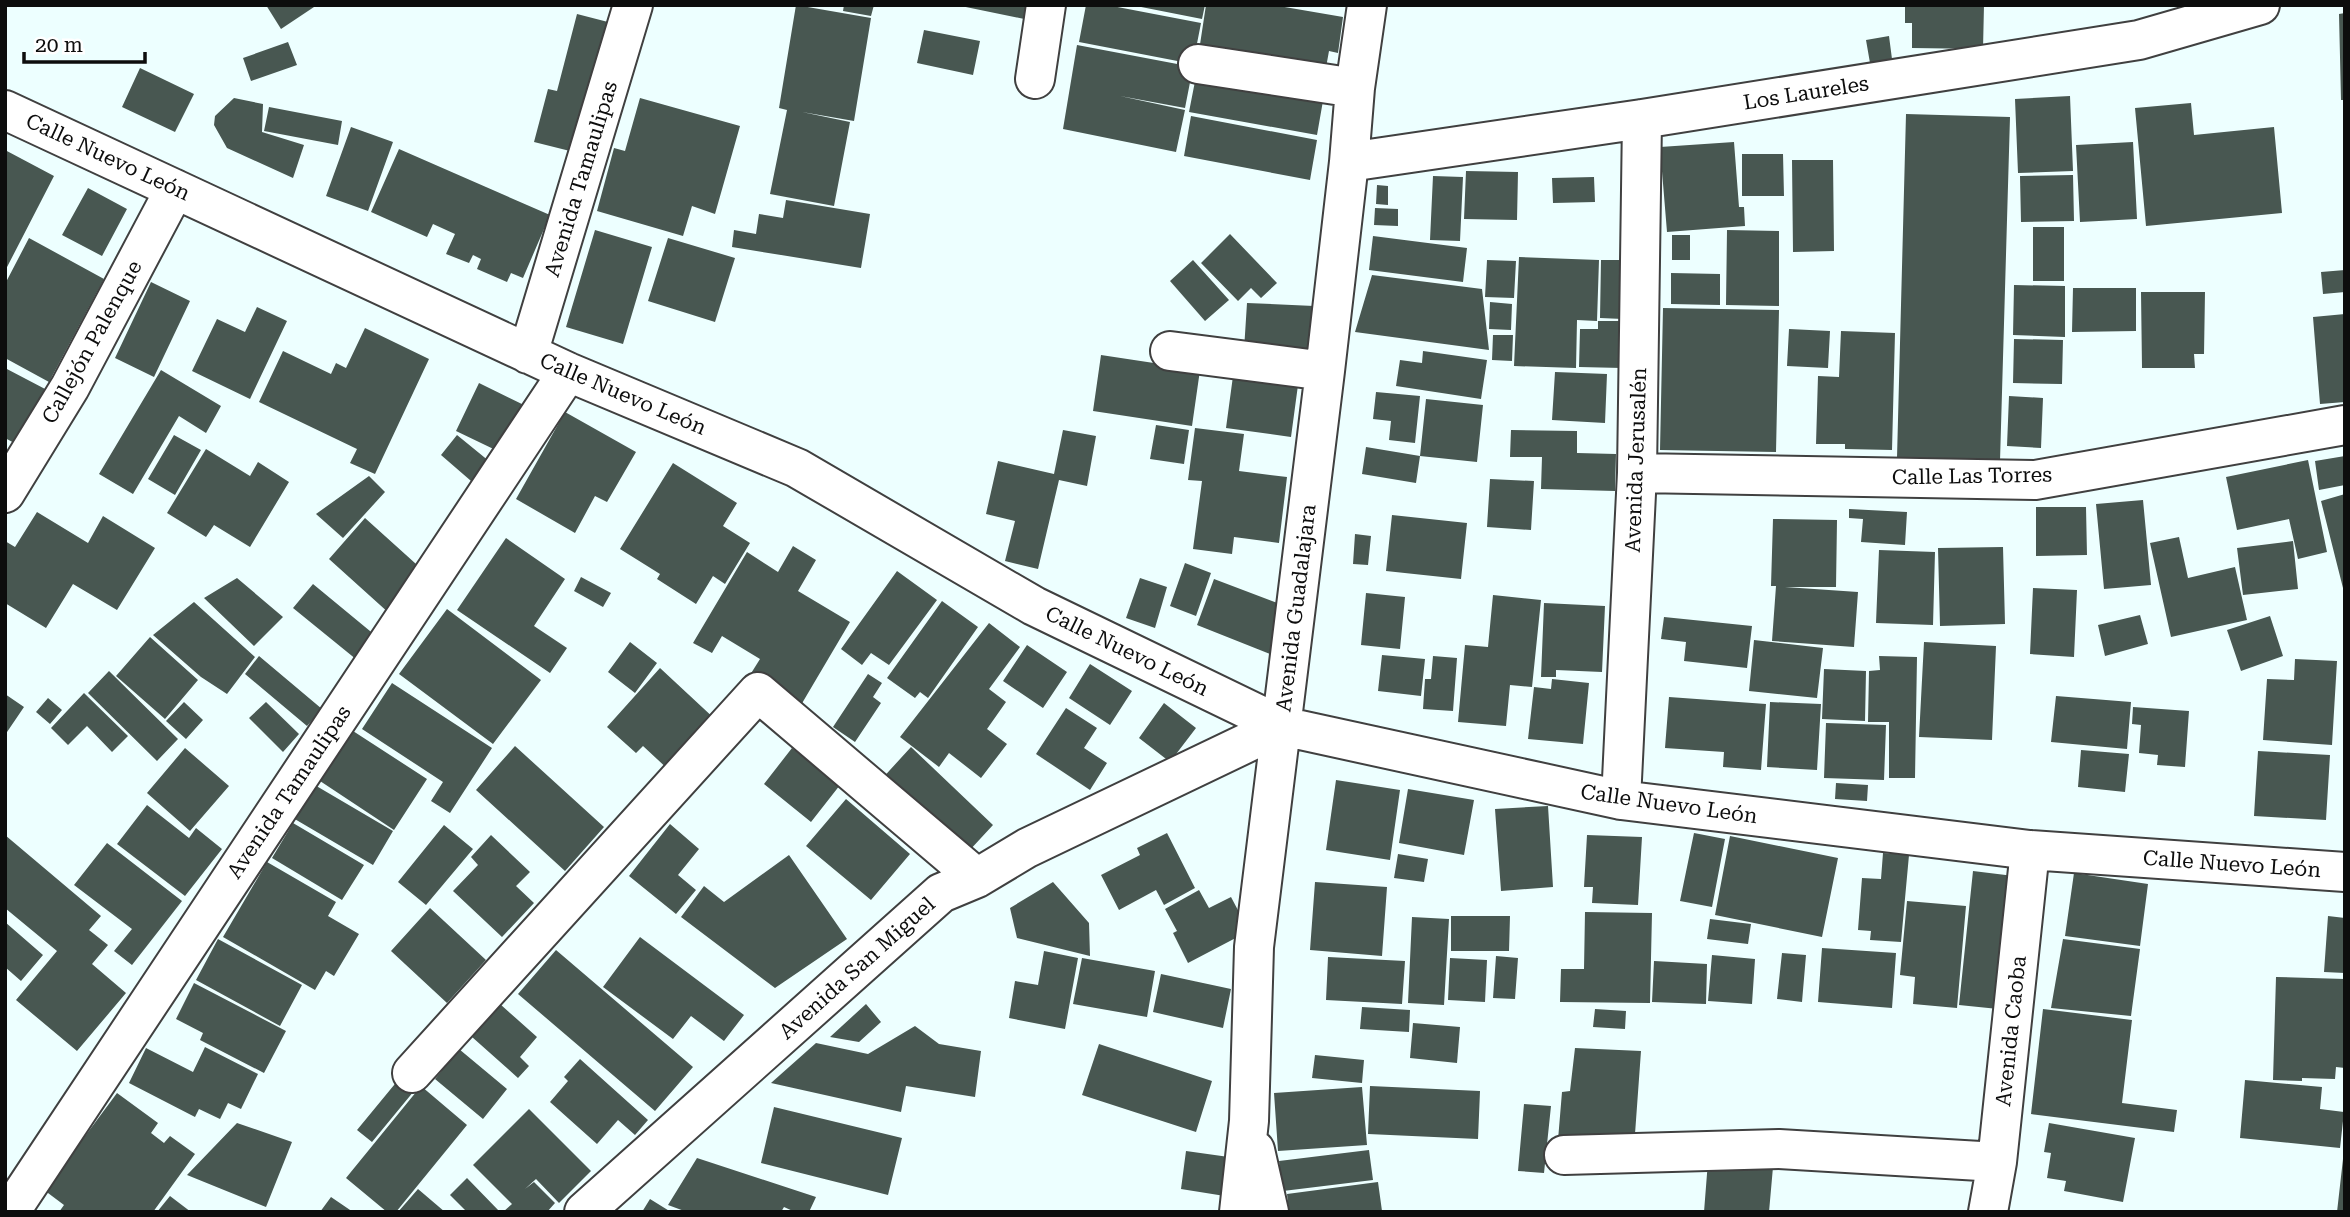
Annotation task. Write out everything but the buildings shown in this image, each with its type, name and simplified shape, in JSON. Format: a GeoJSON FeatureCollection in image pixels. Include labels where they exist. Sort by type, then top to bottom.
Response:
{"type":"FeatureCollection","features":[{"type":"Feature","properties":{"kind":"street","name":"Avenida Tamaulipas"},"geometry":{"type":"LineString","coordinates":[[528,354],[633,5]]}},
{"type":"Feature","properties":{"kind":"street"},"geometry":{"type":"LineString","coordinates":[[1035,79],[1046,5]]}},
{"type":"Feature","properties":{"kind":"street","name":"Avenida Guadalajara"},"geometry":{"type":"LineString","coordinates":[[1239,1212],[1249,1121],[1254,947],[1367,5]]}},
{"type":"Feature","properties":{"kind":"street","name":"Los Laureles"},"geometry":{"type":"LineString","coordinates":[[1349,162],[2139,40],[2260,5]]}},
{"type":"Feature","properties":{"kind":"street"},"geometry":{"type":"LineString","coordinates":[[1198,64],[1355,88]]}},
{"type":"Feature","properties":{"kind":"street","name":"Calle Nuevo León"},"geometry":{"type":"LineString","coordinates":[[5,110],[528,354],[797,468],[1034,606],[1282,726],[1621,800],[2030,850],[2345,872]]}},
{"type":"Feature","properties":{"kind":"street","name":"Avenida Jerusalén"},"geometry":{"type":"LineString","coordinates":[[1621,800],[1637,473],[1642,118]]}},
{"type":"Feature","properties":{"kind":"street","name":"Callejón Palenque"},"geometry":{"type":"LineString","coordinates":[[5,493],[70,387],[176,189]]}},
{"type":"Feature","properties":{"kind":"street"},"geometry":{"type":"LineString","coordinates":[[1170,351],[1325,371]]}},
{"type":"Feature","properties":{"kind":"street","name":"Avenida Tamaulipas"},"geometry":{"type":"LineString","coordinates":[[10,1212],[568,372]]}},
{"type":"Feature","properties":{"kind":"street","name":"Calle Las Torres"},"geometry":{"type":"LineString","coordinates":[[1637,473],[2035,480],[2345,425]]}},
{"type":"Feature","properties":{"kind":"street"},"geometry":{"type":"LineString","coordinates":[[412,1073],[758,692],[978,878]]}},
{"type":"Feature","properties":{"kind":"street","name":"Avenida San Miguel"},"geometry":{"type":"LineString","coordinates":[[584,1212],[941,893],[978,878],[1027,848],[1282,726]]}},
{"type":"Feature","properties":{"kind":"street","name":"Avenida Caoba"},"geometry":{"type":"LineString","coordinates":[[1988,1212],[1997,1162],[2030,850]]}},
{"type":"Feature","properties":{"kind":"street"},"geometry":{"type":"LineString","coordinates":[[1249,1121],[1269,1212]]}},
{"type":"Feature","properties":{"kind":"street"},"geometry":{"type":"LineString","coordinates":[[1564,1155],[1779,1149],[1997,1162]]}}]}
